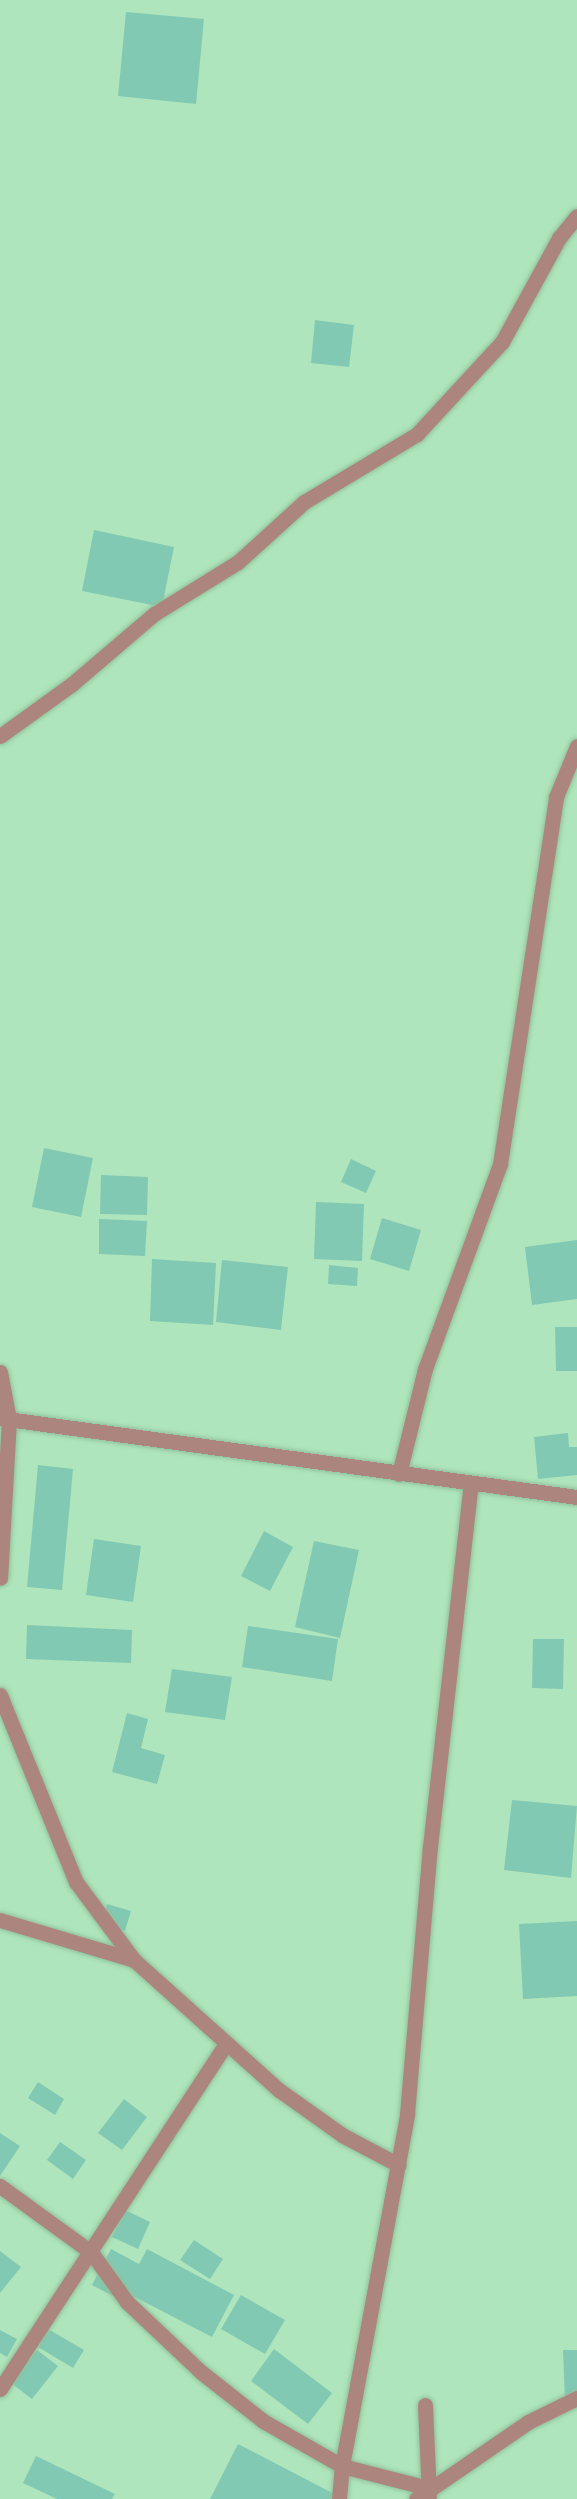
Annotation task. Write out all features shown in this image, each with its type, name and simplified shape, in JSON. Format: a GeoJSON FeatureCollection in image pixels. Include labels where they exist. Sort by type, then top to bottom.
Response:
{"type":"FeatureCollection","features":[{"type":"Feature","properties":{"kind":"street"},"geometry":{"type":"LineString","coordinates":[[0,736],[72,684],[154,614],[238,562],[304,502],[417,434],[502,342],[559,238],[577,216]]}},
{"type":"Feature","properties":{"kind":"street"},"geometry":{"type":"LineString","coordinates":[[399,1474],[425,1369],[500,1164],[556,797],[577,746]]}},
{"type":"Feature","properties":{"kind":"street"},"geometry":{"type":"LineString","coordinates":[[0,1372],[5,1419],[0,1578]]}},
{"type":"Feature","properties":{"kind":"street"},"geometry":{"type":"LineString","coordinates":[[5,1419],[577,1497]]}},
{"type":"Feature","properties":{"kind":"street"},"geometry":{"type":"LineString","coordinates":[[339,2499],[342,2466],[399,2165],[471,1483]]}},
{"type":"Feature","properties":{"kind":"street"},"geometry":{"type":"LineString","coordinates":[[0,1695],[76,1882],[134,1960],[279,2090],[324,2122],[399,2165]]}},
{"type":"Feature","properties":{"kind":"street"},"geometry":{"type":"LineString","coordinates":[[0,1920],[134,1960]]}},
{"type":"Feature","properties":{"kind":"street"},"geometry":{"type":"LineString","coordinates":[[0,2389],[226,2043]]}},
{"type":"Feature","properties":{"kind":"street"},"geometry":{"type":"LineString","coordinates":[[0,2186],[91,2252],[127,2302],[201,2372],[263,2421],[342,2466],[429,2493]]}},
{"type":"Feature","properties":{"kind":"street"},"geometry":{"type":"LineString","coordinates":[[417,2499],[429,2493],[528,2422],[577,2398]]}},
{"type":"Feature","properties":{"kind":"street"},"geometry":{"type":"LineString","coordinates":[[425,2405],[429,2493]]}},
{"type":"Feature","properties":{"kind":"building"},"geometry":{"type":"Polygon","coordinates":[[[126,12],[204,19],[196,104],[118,96],[126,12]]]}},
{"type":"Feature","properties":{"kind":"building"},"geometry":{"type":"Polygon","coordinates":[[[315,320],[354,325],[349,367],[311,363],[315,320]]]}},
{"type":"Feature","properties":{"kind":"building"},"geometry":{"type":"Polygon","coordinates":[[[94,530],[174,547],[162,607],[82,591],[94,530]]]}},
{"type":"Feature","properties":{"kind":"building"},"geometry":{"type":"Polygon","coordinates":[[[44,1148],[93,1158],[81,1217],[32,1207],[44,1148]]]}},
{"type":"Feature","properties":{"kind":"building"},"geometry":{"type":"Polygon","coordinates":[[[351,1159],[376,1171],[366,1193],[341,1182],[351,1159]]]}},
{"type":"Feature","properties":{"kind":"building"},"geometry":{"type":"Polygon","coordinates":[[[101,1175],[148,1177],[147,1215],[100,1214],[101,1175]]]}},
{"type":"Feature","properties":{"kind":"building"},"geometry":{"type":"Polygon","coordinates":[[[316,1202],[364,1204],[362,1261],[314,1259],[316,1202]]]}},
{"type":"Feature","properties":{"kind":"building"},"geometry":{"type":"Polygon","coordinates":[[[382,1218],[421,1230],[409,1271],[370,1259],[382,1218]]]}},
{"type":"Feature","properties":{"kind":"building"},"geometry":{"type":"Polygon","coordinates":[[[99,1219],[147,1221],[145,1256],[99,1254],[99,1219]]]}},
{"type":"Feature","properties":{"kind":"building"},"geometry":{"type":"Polygon","coordinates":[[[577,1240],[577,1299],[532,1305],[525,1247],[577,1240]]]}},
{"type":"Feature","properties":{"kind":"building"},"geometry":{"type":"Polygon","coordinates":[[[152,1259],[216,1263],[213,1325],[150,1321],[152,1259]]]}},
{"type":"Feature","properties":{"kind":"building"},"geometry":{"type":"Polygon","coordinates":[[[222,1260],[288,1267],[281,1330],[216,1322],[222,1260]]]}},
{"type":"Feature","properties":{"kind":"building"},"geometry":{"type":"Polygon","coordinates":[[[329,1265],[358,1268],[357,1286],[328,1284],[329,1265]]]}},
{"type":"Feature","properties":{"kind":"building"},"geometry":{"type":"Polygon","coordinates":[[[555,1327],[577,1327],[577,1371],[556,1371],[555,1327]]]}},
{"type":"Feature","properties":{"kind":"building"},"geometry":{"type":"Polygon","coordinates":[[[568,1433],[569,1447],[577,1447],[577,1475],[538,1479],[534,1437],[568,1433]]]}},
{"type":"Feature","properties":{"kind":"building"},"geometry":{"type":"Polygon","coordinates":[[[38,1465],[73,1469],[62,1590],[27,1587],[38,1465]]]}},
{"type":"Feature","properties":{"kind":"building"},"geometry":{"type":"Polygon","coordinates":[[[264,1531],[293,1547],[270,1591],[241,1576],[264,1531]]]}},
{"type":"Feature","properties":{"kind":"building"},"geometry":{"type":"Polygon","coordinates":[[[94,1539],[141,1546],[133,1602],[86,1595],[94,1539]]]}},
{"type":"Feature","properties":{"kind":"building"},"geometry":{"type":"Polygon","coordinates":[[[314,1541],[359,1550],[340,1638],[295,1627],[314,1541]]]}},
{"type":"Feature","properties":{"kind":"building"},"geometry":{"type":"Polygon","coordinates":[[[27,1625],[132,1630],[131,1663],[26,1659],[27,1625]]]}},
{"type":"Feature","properties":{"kind":"building"},"geometry":{"type":"Polygon","coordinates":[[[248,1626],[338,1639],[332,1681],[242,1667],[248,1626]]]}},
{"type":"Feature","properties":{"kind":"building"},"geometry":{"type":"Polygon","coordinates":[[[533,1639],[564,1639],[563,1689],[532,1688],[533,1639]]]}},
{"type":"Feature","properties":{"kind":"building"},"geometry":{"type":"Polygon","coordinates":[[[172,1669],[232,1677],[225,1720],[165,1712],[172,1669]]]}},
{"type":"Feature","properties":{"kind":"building"},"geometry":{"type":"Polygon","coordinates":[[[127,1713],[148,1719],[141,1748],[165,1755],[157,1784],[112,1772],[127,1713]]]}},
{"type":"Feature","properties":{"kind":"building"},"geometry":{"type":"Polygon","coordinates":[[[512,1800],[577,1806],[571,1878],[504,1870],[512,1800]]]}},
{"type":"Feature","properties":{"kind":"building"},"geometry":{"type":"Polygon","coordinates":[[[107,1904],[131,1911],[125,1931],[102,1924],[107,1904]]]}},
{"type":"Feature","properties":{"kind":"building"},"geometry":{"type":"Polygon","coordinates":[[[577,1921],[577,1996],[523,1999],[519,1924],[577,1921]]]}},
{"type":"Feature","properties":{"kind":"building"},"geometry":{"type":"Polygon","coordinates":[[[38,2082],[64,2099],[55,2115],[28,2098],[38,2082]]]}},
{"type":"Feature","properties":{"kind":"building"},"geometry":{"type":"Polygon","coordinates":[[[124,2099],[147,2117],[122,2150],[98,2133],[124,2099]]]}},
{"type":"Feature","properties":{"kind":"building"},"geometry":{"type":"Polygon","coordinates":[[[0,2133],[20,2146],[0,2176],[0,2133]]]}},
{"type":"Feature","properties":{"kind":"building"},"geometry":{"type":"Polygon","coordinates":[[[60,2142],[86,2160],[73,2179],[47,2160],[60,2142]]]}},
{"type":"Feature","properties":{"kind":"building"},"geometry":{"type":"Polygon","coordinates":[[[125,2210],[150,2222],[138,2249],[112,2237],[125,2210]]]}},
{"type":"Feature","properties":{"kind":"building"},"geometry":{"type":"Polygon","coordinates":[[[194,2240],[223,2259],[210,2279],[180,2260],[194,2240]]]}},
{"type":"Feature","properties":{"kind":"building"},"geometry":{"type":"Polygon","coordinates":[[[111,2249],[139,2264],[147,2249],[234,2295],[212,2337],[133,2296],[128,2304],[92,2285],[111,2249]]]}},
{"type":"Feature","properties":{"kind":"building"},"geometry":{"type":"Polygon","coordinates":[[[0,2251],[21,2267],[0,2293],[0,2251]]]}},
{"type":"Feature","properties":{"kind":"building"},"geometry":{"type":"Polygon","coordinates":[[[241,2295],[285,2320],[265,2354],[221,2329],[241,2295]]]}},
{"type":"Feature","properties":{"kind":"building"},"geometry":{"type":"Polygon","coordinates":[[[48,2329],[84,2350],[73,2368],[38,2347],[48,2329]]]}},
{"type":"Feature","properties":{"kind":"building"},"geometry":{"type":"Polygon","coordinates":[[[0,2330],[17,2339],[7,2357],[0,2353],[0,2330]]]}},
{"type":"Feature","properties":{"kind":"building"},"geometry":{"type":"Polygon","coordinates":[[[274,2349],[332,2393],[308,2424],[251,2381],[274,2349]]]}},
{"type":"Feature","properties":{"kind":"building"},"geometry":{"type":"Polygon","coordinates":[[[37,2350],[58,2366],[32,2399],[11,2383],[37,2350]]]}},
{"type":"Feature","properties":{"kind":"building"},"geometry":{"type":"Polygon","coordinates":[[[563,2350],[577,2350],[577,2401],[565,2401],[563,2350]]]}},
{"type":"Feature","properties":{"kind":"building"},"geometry":{"type":"Polygon","coordinates":[[[238,2444],[344,2499],[210,2499],[238,2444]]]}},
{"type":"Feature","properties":{"kind":"building"},"geometry":{"type":"Polygon","coordinates":[[[36,2456],[115,2494],[112,2499],[57,2499],[23,2483],[36,2456]]]}}]}
